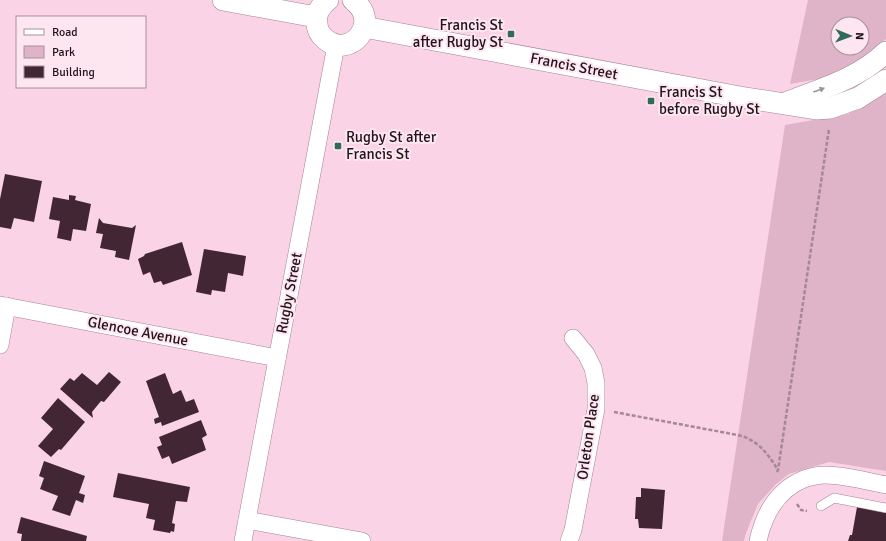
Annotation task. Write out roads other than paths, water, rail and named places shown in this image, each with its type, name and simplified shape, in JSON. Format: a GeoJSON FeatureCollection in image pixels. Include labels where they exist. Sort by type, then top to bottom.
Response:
{"type":"FeatureCollection","features":[{"type":"Feature","properties":{"kind":"street"},"geometry":{"type":"LineString","coordinates":[[224,0],[316,17]]}},
{"type":"Feature","properties":{"kind":"street"},"geometry":{"type":"LineString","coordinates":[[328,0],[319,9],[316,17],[317,24],[319,32],[323,38],[336,45],[350,43],[362,34],[365,19],[359,5],[353,0]]}},
{"type":"Feature","properties":{"kind":"street","name":"Francis Street"},"geometry":{"type":"LineString","coordinates":[[364,27],[732,96],[816,109],[830,108],[858,98],[886,80]]}},
{"type":"Feature","properties":{"kind":"street","name":"Rugby Street"},"geometry":{"type":"LineString","coordinates":[[243,541],[336,45]]}},
{"type":"Feature","properties":{"kind":"street","name":"Francis Street"},"geometry":{"type":"LineString","coordinates":[[783,104],[839,83],[860,73],[880,59],[886,52]]}},
{"type":"Feature","properties":{"kind":"street"},"geometry":{"type":"LineString","coordinates":[[0,344],[4,305]]}},
{"type":"Feature","properties":{"kind":"street","name":"Glencoe Avenue"},"geometry":{"type":"LineString","coordinates":[[4,305],[277,358]]}},
{"type":"Feature","properties":{"kind":"street","name":"Orleton Place"},"geometry":{"type":"LineString","coordinates":[[569,541],[573,530],[596,409],[596,383],[593,368],[586,354],[573,338]]}},
{"type":"Feature","properties":{"kind":"street"},"geometry":{"type":"LineString","coordinates":[[758,541],[765,517],[771,506],[778,496],[797,482],[823,475],[839,476],[886,485]]}},
{"type":"Feature","properties":{"kind":"street"},"geometry":{"type":"LineString","coordinates":[[247,520],[362,541]]}},
{"type":"Feature","properties":{"kind":"lane"},"geometry":{"type":"LineString","coordinates":[[821,506],[834,498],[886,508]]}},
{"type":"Feature","properties":{"kind":"place","name":"Francis St after Rugby St"},"geometry":{"type":"Point","coordinates":[511,34]}},
{"type":"Feature","properties":{"kind":"place","name":"Francis St before Rugby St"},"geometry":{"type":"Point","coordinates":[651,101]}},
{"type":"Feature","properties":{"kind":"place","name":"Rugby St after Francis St"},"geometry":{"type":"Point","coordinates":[338,146]}}]}
